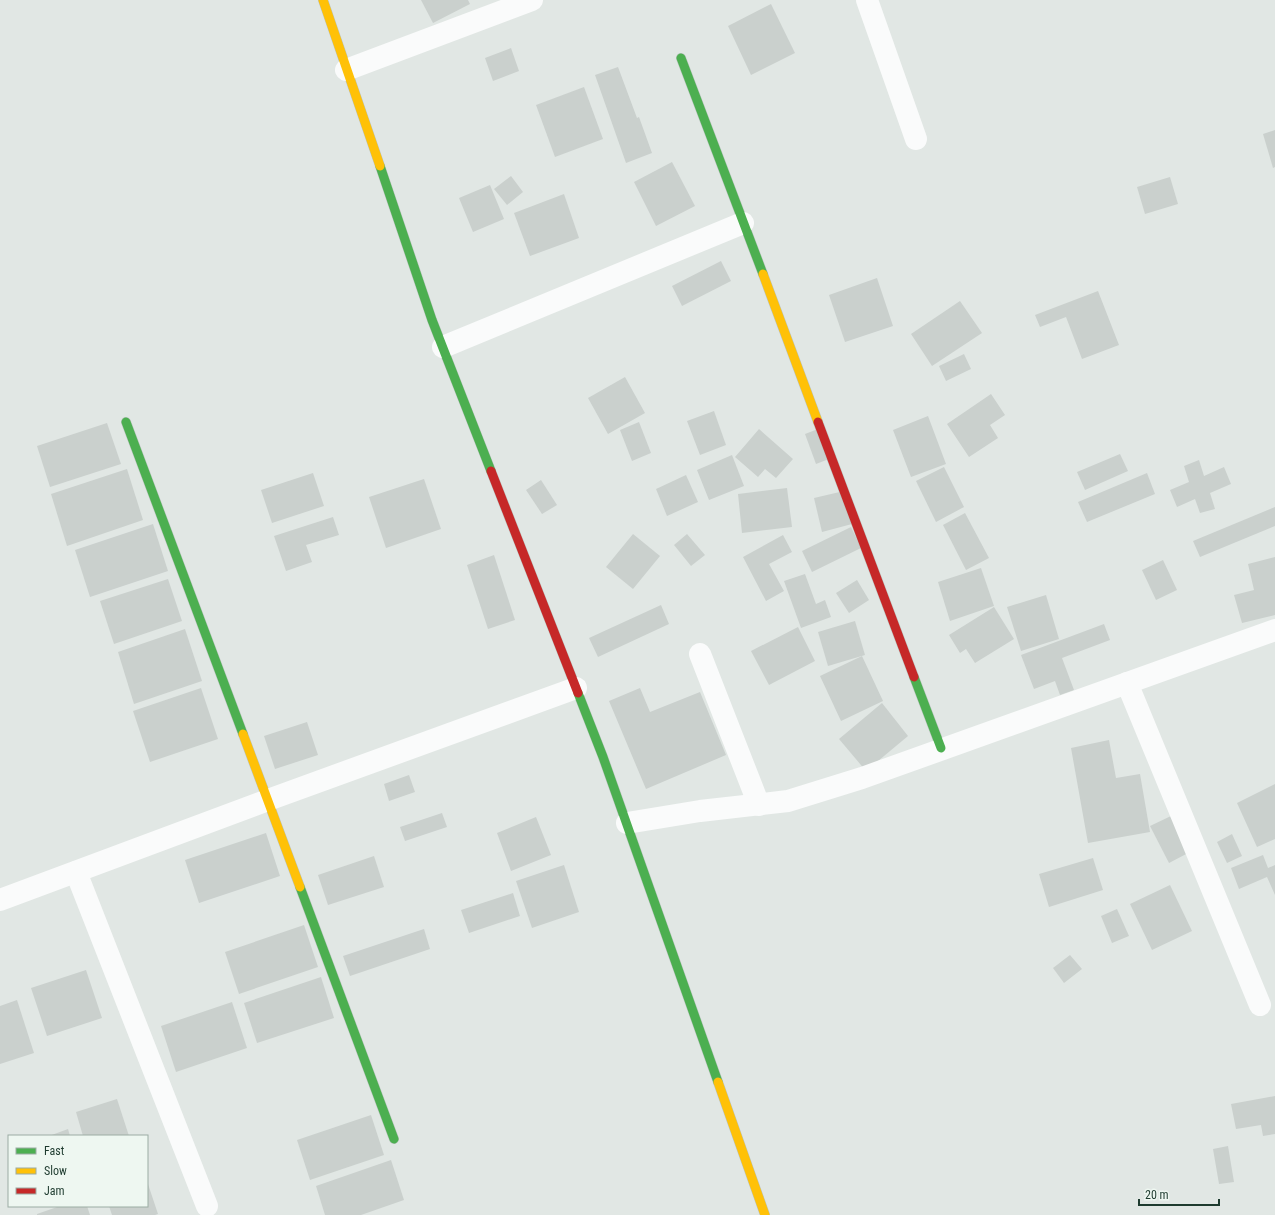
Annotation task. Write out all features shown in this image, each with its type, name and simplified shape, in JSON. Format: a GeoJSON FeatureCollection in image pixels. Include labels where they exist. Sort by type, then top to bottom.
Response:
{"type":"FeatureCollection","features":[{"type":"Feature","properties":{"kind":"street"},"geometry":{"type":"LineString","coordinates":[[323,0],[430,313],[627,823],[765,1215]]}},
{"type":"Feature","properties":{"kind":"street"},"geometry":{"type":"LineString","coordinates":[[346,70],[532,0]]}},
{"type":"Feature","properties":{"kind":"street"},"geometry":{"type":"LineString","coordinates":[[867,0],[916,139]]}},
{"type":"Feature","properties":{"kind":"street"},"geometry":{"type":"LineString","coordinates":[[681,58],[942,748]]}},
{"type":"Feature","properties":{"kind":"street"},"geometry":{"type":"LineString","coordinates":[[443,347],[743,223]]}},
{"type":"Feature","properties":{"kind":"street"},"geometry":{"type":"LineString","coordinates":[[126,422],[394,1139]]}},
{"type":"Feature","properties":{"kind":"street"},"geometry":{"type":"LineString","coordinates":[[627,823],[700,811],[788,801],[862,778],[942,748],[1275,630]]}},
{"type":"Feature","properties":{"kind":"street"},"geometry":{"type":"LineString","coordinates":[[700,654],[760,805]]}},
{"type":"Feature","properties":{"kind":"street"},"geometry":{"type":"LineString","coordinates":[[1127,683],[1260,1005]]}},
{"type":"Feature","properties":{"kind":"street"},"geometry":{"type":"LineString","coordinates":[[0,900],[268,800],[576,688]]}},
{"type":"Feature","properties":{"kind":"street"},"geometry":{"type":"LineString","coordinates":[[76,872],[207,1206]]}},
{"type":"Feature","properties":{"kind":"building"},"geometry":{"type":"Polygon","coordinates":[[[421,0],[468,0],[470,4],[433,23],[421,0]]]}},
{"type":"Feature","properties":{"kind":"building"},"geometry":{"type":"Polygon","coordinates":[[[771,4],[795,53],[751,75],[728,26],[771,4]]]}},
{"type":"Feature","properties":{"kind":"building"},"geometry":{"type":"Polygon","coordinates":[[[511,48],[519,71],[493,81],[485,58],[511,48]]]}},
{"type":"Feature","properties":{"kind":"building"},"geometry":{"type":"Polygon","coordinates":[[[618,67],[652,153],[626,163],[595,75],[618,67]]]}},
{"type":"Feature","properties":{"kind":"building"},"geometry":{"type":"Polygon","coordinates":[[[584,87],[603,139],[555,157],[536,105],[584,87]]]}},
{"type":"Feature","properties":{"kind":"building"},"geometry":{"type":"Polygon","coordinates":[[[1275,130],[1275,167],[1273,168],[1263,134],[1275,130]]]}},
{"type":"Feature","properties":{"kind":"building"},"geometry":{"type":"Polygon","coordinates":[[[672,162],[695,206],[656,226],[634,182],[672,162]]]}},
{"type":"Feature","properties":{"kind":"building"},"geometry":{"type":"Polygon","coordinates":[[[511,176],[523,192],[507,205],[494,189],[511,176]]]}},
{"type":"Feature","properties":{"kind":"building"},"geometry":{"type":"Polygon","coordinates":[[[1170,177],[1178,204],[1145,214],[1137,187],[1170,177]]]}},
{"type":"Feature","properties":{"kind":"building"},"geometry":{"type":"Polygon","coordinates":[[[490,185],[504,219],[473,232],[459,198],[490,185]]]}},
{"type":"Feature","properties":{"kind":"building"},"geometry":{"type":"Polygon","coordinates":[[[564,194],[579,238],[530,256],[514,213],[564,194]]]}},
{"type":"Feature","properties":{"kind":"building"},"geometry":{"type":"Polygon","coordinates":[[[721,261],[731,281],[682,306],[672,286],[721,261]]]}},
{"type":"Feature","properties":{"kind":"building"},"geometry":{"type":"Polygon","coordinates":[[[877,278],[893,326],[845,342],[829,295],[877,278]]]}},
{"type":"Feature","properties":{"kind":"building"},"geometry":{"type":"Polygon","coordinates":[[[1098,291],[1119,345],[1082,359],[1066,317],[1040,327],[1035,315],[1098,291]]]}},
{"type":"Feature","properties":{"kind":"building"},"geometry":{"type":"Polygon","coordinates":[[[960,301],[982,333],[932,366],[911,334],[960,301]]]}},
{"type":"Feature","properties":{"kind":"building"},"geometry":{"type":"Polygon","coordinates":[[[964,354],[971,369],[946,381],[939,366],[964,354]]]}},
{"type":"Feature","properties":{"kind":"building"},"geometry":{"type":"Polygon","coordinates":[[[625,377],[645,413],[608,434],[588,398],[625,377]]]}},
{"type":"Feature","properties":{"kind":"building"},"geometry":{"type":"Polygon","coordinates":[[[991,394],[1005,415],[990,425],[998,438],[969,457],[947,424],[991,394]]]}},
{"type":"Feature","properties":{"kind":"building"},"geometry":{"type":"Polygon","coordinates":[[[714,411],[726,445],[700,455],[687,421],[714,411]]]}},
{"type":"Feature","properties":{"kind":"building"},"geometry":{"type":"Polygon","coordinates":[[[928,416],[946,464],[911,477],[893,430],[928,416]]]}},
{"type":"Feature","properties":{"kind":"building"},"geometry":{"type":"Polygon","coordinates":[[[639,422],[651,453],[632,461],[620,430],[639,422]]]}},
{"type":"Feature","properties":{"kind":"building"},"geometry":{"type":"Polygon","coordinates":[[[107,423],[121,464],[50,487],[37,446],[107,423]]]}},
{"type":"Feature","properties":{"kind":"building"},"geometry":{"type":"Polygon","coordinates":[[[759,429],[793,459],[776,478],[765,469],[758,477],[735,457],[759,429]]]}},
{"type":"Feature","properties":{"kind":"building"},"geometry":{"type":"Polygon","coordinates":[[[818,429],[829,459],[816,464],[805,434],[818,429]]]}},
{"type":"Feature","properties":{"kind":"building"},"geometry":{"type":"Polygon","coordinates":[[[1120,454],[1128,471],[1085,490],[1077,472],[1120,454]]]}},
{"type":"Feature","properties":{"kind":"building"},"geometry":{"type":"Polygon","coordinates":[[[732,455],[744,486],[709,500],[697,470],[732,455]]]}},
{"type":"Feature","properties":{"kind":"building"},"geometry":{"type":"Polygon","coordinates":[[[1199,460],[1204,476],[1224,467],[1231,484],[1210,493],[1215,509],[1200,513],[1195,499],[1177,507],[1170,490],[1189,482],[1184,466],[1199,460]]]}},
{"type":"Feature","properties":{"kind":"building"},"geometry":{"type":"Polygon","coordinates":[[[944,467],[964,507],[936,522],[916,481],[944,467]]]}},
{"type":"Feature","properties":{"kind":"building"},"geometry":{"type":"Polygon","coordinates":[[[127,469],[143,520],[67,546],[51,494],[127,469]]]}},
{"type":"Feature","properties":{"kind":"building"},"geometry":{"type":"Polygon","coordinates":[[[313,473],[324,506],[272,523],[261,490],[313,473]]]}},
{"type":"Feature","properties":{"kind":"building"},"geometry":{"type":"Polygon","coordinates":[[[1147,473],[1155,494],[1087,522],[1078,502],[1147,473]]]}},
{"type":"Feature","properties":{"kind":"building"},"geometry":{"type":"Polygon","coordinates":[[[686,475],[698,502],[667,516],[656,489],[686,475]]]}},
{"type":"Feature","properties":{"kind":"building"},"geometry":{"type":"Polygon","coordinates":[[[424,479],[441,529],[386,548],[369,497],[424,479]]]}},
{"type":"Feature","properties":{"kind":"building"},"geometry":{"type":"Polygon","coordinates":[[[541,480],[557,505],[542,514],[526,490],[541,480]]]}},
{"type":"Feature","properties":{"kind":"building"},"geometry":{"type":"Polygon","coordinates":[[[787,488],[792,527],[742,533],[738,494],[787,488]]]}},
{"type":"Feature","properties":{"kind":"building"},"geometry":{"type":"Polygon","coordinates":[[[844,491],[852,524],[822,532],[814,498],[844,491]]]}},
{"type":"Feature","properties":{"kind":"building"},"geometry":{"type":"Polygon","coordinates":[[[1275,507],[1275,526],[1200,557],[1193,541],[1275,507]]]}},
{"type":"Feature","properties":{"kind":"building"},"geometry":{"type":"Polygon","coordinates":[[[965,513],[989,558],[966,570],[943,525],[965,513]]]}},
{"type":"Feature","properties":{"kind":"building"},"geometry":{"type":"Polygon","coordinates":[[[333,517],[339,535],[306,545],[312,562],[286,571],[274,536],[333,517]]]}},
{"type":"Feature","properties":{"kind":"building"},"geometry":{"type":"Polygon","coordinates":[[[153,524],[168,571],[90,597],[75,550],[153,524]]]}},
{"type":"Feature","properties":{"kind":"building"},"geometry":{"type":"Polygon","coordinates":[[[851,527],[861,548],[812,572],[802,551],[851,527]]]}},
{"type":"Feature","properties":{"kind":"building"},"geometry":{"type":"Polygon","coordinates":[[[633,534],[660,556],[633,589],[606,567],[633,534]]]}},
{"type":"Feature","properties":{"kind":"building"},"geometry":{"type":"Polygon","coordinates":[[[687,534],[705,555],[691,566],[674,545],[687,534]]]}},
{"type":"Feature","properties":{"kind":"building"},"geometry":{"type":"Polygon","coordinates":[[[783,535],[792,552],[769,564],[784,591],[766,601],[743,557],[783,535]]]}},
{"type":"Feature","properties":{"kind":"building"},"geometry":{"type":"Polygon","coordinates":[[[494,555],[515,620],[488,629],[467,565],[494,555]]]}},
{"type":"Feature","properties":{"kind":"building"},"geometry":{"type":"Polygon","coordinates":[[[1275,557],[1275,615],[1242,623],[1234,595],[1254,590],[1248,564],[1275,557]]]}},
{"type":"Feature","properties":{"kind":"building"},"geometry":{"type":"Polygon","coordinates":[[[1163,560],[1177,590],[1156,600],[1142,570],[1163,560]]]}},
{"type":"Feature","properties":{"kind":"building"},"geometry":{"type":"Polygon","coordinates":[[[981,568],[994,606],[950,621],[938,582],[981,568]]]}},
{"type":"Feature","properties":{"kind":"building"},"geometry":{"type":"Polygon","coordinates":[[[805,574],[816,604],[825,600],[831,617],[801,628],[784,581],[805,574]]]}},
{"type":"Feature","properties":{"kind":"building"},"geometry":{"type":"Polygon","coordinates":[[[168,579],[182,621],[114,644],[100,601],[168,579]]]}},
{"type":"Feature","properties":{"kind":"building"},"geometry":{"type":"Polygon","coordinates":[[[857,580],[869,600],[849,613],[836,593],[857,580]]]}},
{"type":"Feature","properties":{"kind":"building"},"geometry":{"type":"Polygon","coordinates":[[[1046,595],[1059,639],[1021,651],[1007,607],[1046,595]]]}},
{"type":"Feature","properties":{"kind":"building"},"geometry":{"type":"Polygon","coordinates":[[[661,605],[669,624],[598,657],[589,638],[661,605]]]}},
{"type":"Feature","properties":{"kind":"building"},"geometry":{"type":"Polygon","coordinates":[[[994,607],[1014,639],[975,663],[966,649],[960,653],[949,635],[994,607]]]}},
{"type":"Feature","properties":{"kind":"building"},"geometry":{"type":"Polygon","coordinates":[[[855,621],[865,655],[828,666],[818,632],[855,621]]]}},
{"type":"Feature","properties":{"kind":"building"},"geometry":{"type":"Polygon","coordinates":[[[1104,624],[1110,640],[1062,658],[1074,690],[1060,695],[1055,681],[1034,689],[1021,655],[1104,624]]]}},
{"type":"Feature","properties":{"kind":"building"},"geometry":{"type":"Polygon","coordinates":[[[798,627],[815,661],[769,685],[751,651],[798,627]]]}},
{"type":"Feature","properties":{"kind":"building"},"geometry":{"type":"Polygon","coordinates":[[[185,629],[202,681],[134,704],[118,652],[185,629]]]}},
{"type":"Feature","properties":{"kind":"building"},"geometry":{"type":"Polygon","coordinates":[[[862,656],[883,701],[841,721],[820,676],[862,656]]]}},
{"type":"Feature","properties":{"kind":"building"},"geometry":{"type":"Polygon","coordinates":[[[201,688],[218,739],[150,762],[133,711],[201,688]]]}},
{"type":"Feature","properties":{"kind":"building"},"geometry":{"type":"Polygon","coordinates":[[[640,688],[650,712],[700,692],[726,755],[646,789],[609,701],[640,688]]]}},
{"type":"Feature","properties":{"kind":"building"},"geometry":{"type":"Polygon","coordinates":[[[882,703],[908,736],[866,771],[839,739],[882,703]]]}},
{"type":"Feature","properties":{"kind":"building"},"geometry":{"type":"Polygon","coordinates":[[[307,722],[318,755],[275,769],[264,736],[307,722]]]}},
{"type":"Feature","properties":{"kind":"building"},"geometry":{"type":"Polygon","coordinates":[[[1109,740],[1116,778],[1140,774],[1150,832],[1088,843],[1071,748],[1109,740]]]}},
{"type":"Feature","properties":{"kind":"building"},"geometry":{"type":"Polygon","coordinates":[[[409,775],[415,792],[389,801],[384,784],[409,775]]]}},
{"type":"Feature","properties":{"kind":"building"},"geometry":{"type":"Polygon","coordinates":[[[1275,784],[1275,839],[1257,847],[1237,803],[1275,784]]]}},
{"type":"Feature","properties":{"kind":"building"},"geometry":{"type":"Polygon","coordinates":[[[442,813],[447,827],[405,841],[400,827],[442,813]]]}},
{"type":"Feature","properties":{"kind":"building"},"geometry":{"type":"Polygon","coordinates":[[[1171,816],[1190,852],[1169,863],[1150,826],[1171,816]]]}},
{"type":"Feature","properties":{"kind":"building"},"geometry":{"type":"Polygon","coordinates":[[[536,817],[551,855],[511,871],[497,833],[536,817]]]}},
{"type":"Feature","properties":{"kind":"building"},"geometry":{"type":"Polygon","coordinates":[[[266,833],[280,876],[199,903],[185,860],[266,833]]]}},
{"type":"Feature","properties":{"kind":"building"},"geometry":{"type":"Polygon","coordinates":[[[1232,834],[1242,856],[1227,863],[1217,842],[1232,834]]]}},
{"type":"Feature","properties":{"kind":"building"},"geometry":{"type":"Polygon","coordinates":[[[1263,855],[1268,868],[1275,865],[1275,895],[1267,877],[1239,889],[1231,868],[1263,855]]]}},
{"type":"Feature","properties":{"kind":"building"},"geometry":{"type":"Polygon","coordinates":[[[374,856],[384,887],[328,905],[318,875],[374,856]]]}},
{"type":"Feature","properties":{"kind":"building"},"geometry":{"type":"Polygon","coordinates":[[[1093,858],[1103,890],[1049,907],[1039,874],[1093,858]]]}},
{"type":"Feature","properties":{"kind":"building"},"geometry":{"type":"Polygon","coordinates":[[[564,865],[579,912],[532,928],[516,881],[564,865]]]}},
{"type":"Feature","properties":{"kind":"building"},"geometry":{"type":"Polygon","coordinates":[[[1170,885],[1192,931],[1152,950],[1130,904],[1170,885]]]}},
{"type":"Feature","properties":{"kind":"building"},"geometry":{"type":"Polygon","coordinates":[[[513,893],[520,916],[469,933],[461,910],[513,893]]]}},
{"type":"Feature","properties":{"kind":"building"},"geometry":{"type":"Polygon","coordinates":[[[1117,909],[1129,936],[1112,943],[1101,916],[1117,909]]]}},
{"type":"Feature","properties":{"kind":"building"},"geometry":{"type":"Polygon","coordinates":[[[304,925],[318,967],[239,994],[225,952],[304,925]]]}},
{"type":"Feature","properties":{"kind":"building"},"geometry":{"type":"Polygon","coordinates":[[[424,929],[430,949],[350,976],[343,956],[424,929]]]}},
{"type":"Feature","properties":{"kind":"building"},"geometry":{"type":"Polygon","coordinates":[[[1070,955],[1082,969],[1064,983],[1053,968],[1070,955]]]}},
{"type":"Feature","properties":{"kind":"building"},"geometry":{"type":"Polygon","coordinates":[[[86,970],[102,1018],[47,1036],[31,988],[86,970]]]}},
{"type":"Feature","properties":{"kind":"building"},"geometry":{"type":"Polygon","coordinates":[[[321,977],[334,1018],[257,1043],[244,1003],[321,977]]]}},
{"type":"Feature","properties":{"kind":"building"},"geometry":{"type":"Polygon","coordinates":[[[17,1000],[34,1053],[0,1064],[0,1006],[17,1000]]]}},
{"type":"Feature","properties":{"kind":"building"},"geometry":{"type":"Polygon","coordinates":[[[232,1002],[247,1048],[176,1072],[161,1026],[232,1002]]]}},
{"type":"Feature","properties":{"kind":"building"},"geometry":{"type":"Polygon","coordinates":[[[1275,1096],[1275,1134],[1263,1136],[1261,1125],[1236,1129],[1231,1104],[1275,1096]]]}},
{"type":"Feature","properties":{"kind":"building"},"geometry":{"type":"Polygon","coordinates":[[[117,1099],[129,1135],[83,1135],[76,1112],[117,1099]]]}},
{"type":"Feature","properties":{"kind":"building"},"geometry":{"type":"Polygon","coordinates":[[[371,1115],[384,1155],[310,1180],[297,1140],[371,1115]]]}},
{"type":"Feature","properties":{"kind":"building"},"geometry":{"type":"Polygon","coordinates":[[[68,1129],[70,1135],[52,1135],[68,1129]]]}},
{"type":"Feature","properties":{"kind":"building"},"geometry":{"type":"Polygon","coordinates":[[[1228,1146],[1234,1182],[1219,1184],[1213,1149],[1228,1146]]]}},
{"type":"Feature","properties":{"kind":"building"},"geometry":{"type":"Polygon","coordinates":[[[391,1160],[404,1200],[361,1215],[325,1215],[316,1186],[391,1160]]]}},
{"type":"Feature","properties":{"kind":"building"},"geometry":{"type":"Polygon","coordinates":[[[148,1184],[158,1214],[112,1215],[109,1207],[148,1207],[148,1184]]]}},
{"type":"Feature","properties":{"kind":"building"},"geometry":{"type":"Polygon","coordinates":[[[57,1207],[87,1207],[90,1215],[37,1215],[57,1207]]]}},
{"type":"Feature","properties":{"kind":"traffic: fast"},"geometry":{"type":"LineString","coordinates":[[681,58],[763,274]]}},
{"type":"Feature","properties":{"kind":"traffic: fast"},"geometry":{"type":"LineString","coordinates":[[380,166],[432,320],[491,471]]}},
{"type":"Feature","properties":{"kind":"traffic: fast"},"geometry":{"type":"LineString","coordinates":[[126,422],[243,734]]}},
{"type":"Feature","properties":{"kind":"traffic: fast"},"geometry":{"type":"LineString","coordinates":[[914,677],[941,748]]}},
{"type":"Feature","properties":{"kind":"traffic: fast"},"geometry":{"type":"LineString","coordinates":[[578,693],[603,757],[718,1082]]}},
{"type":"Feature","properties":{"kind":"traffic: fast"},"geometry":{"type":"LineString","coordinates":[[300,887],[394,1139]]}},
{"type":"Feature","properties":{"kind":"traffic: slow"},"geometry":{"type":"LineString","coordinates":[[323,0],[380,166]]}},
{"type":"Feature","properties":{"kind":"traffic: slow"},"geometry":{"type":"LineString","coordinates":[[763,274],[818,422]]}},
{"type":"Feature","properties":{"kind":"traffic: slow"},"geometry":{"type":"LineString","coordinates":[[243,734],[300,887]]}},
{"type":"Feature","properties":{"kind":"traffic: slow"},"geometry":{"type":"LineString","coordinates":[[718,1082],[765,1215]]}},
{"type":"Feature","properties":{"kind":"traffic: jam"},"geometry":{"type":"LineString","coordinates":[[818,422],[914,677]]}},
{"type":"Feature","properties":{"kind":"traffic: jam"},"geometry":{"type":"LineString","coordinates":[[491,471],[578,693]]}}]}
